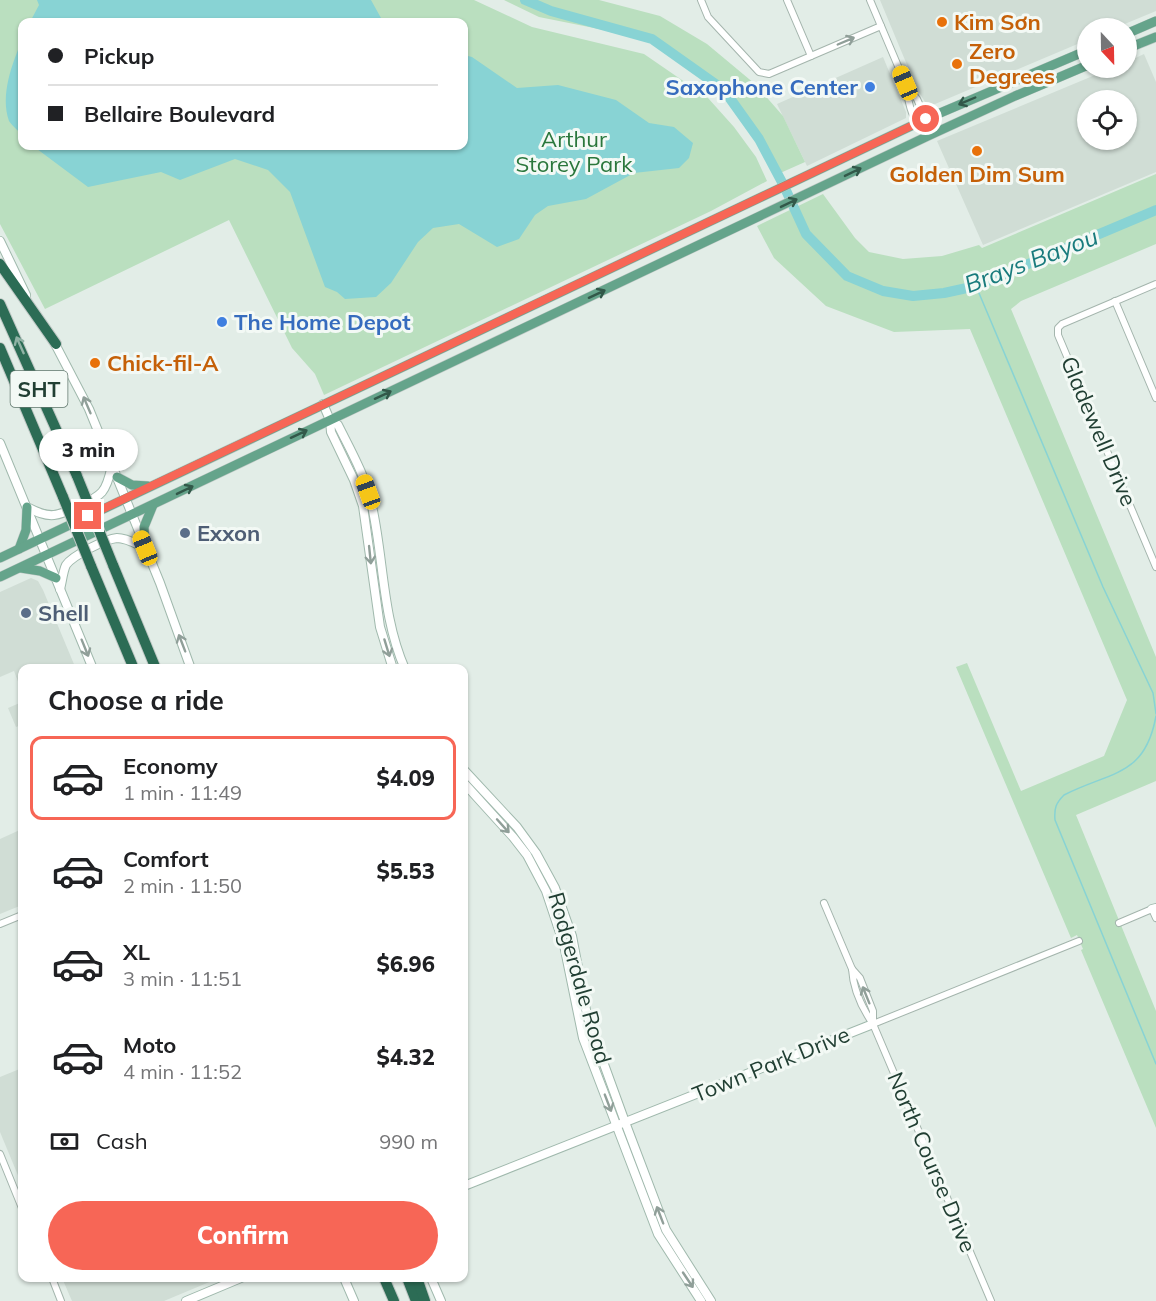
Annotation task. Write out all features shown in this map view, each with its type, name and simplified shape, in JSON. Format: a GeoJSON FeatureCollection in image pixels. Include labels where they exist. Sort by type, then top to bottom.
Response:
{"type":"FeatureCollection","features":[{"type":"Feature","properties":{"kind":"highway"},"geometry":{"type":"LineString","coordinates":[[0,264],[56,344]]}},
{"type":"Feature","properties":{"kind":"highway","name":"SHT"},"geometry":{"type":"LineString","coordinates":[[0,304],[77,476],[154,664]]}},
{"type":"Feature","properties":{"kind":"highway","name":"SHT"},"geometry":{"type":"LineString","coordinates":[[0,348],[132,664]]}},
{"type":"Feature","properties":{"kind":"highway"},"geometry":{"type":"LineString","coordinates":[[386,1282],[394,1301]]}},
{"type":"Feature","properties":{"kind":"highway"},"geometry":{"type":"LineString","coordinates":[[409,1282],[416,1301]]}},
{"type":"Feature","properties":{"kind":"highway"},"geometry":{"type":"LineString","coordinates":[[418,1282],[425,1301]]}},
{"type":"Feature","properties":{"kind":"main road"},"geometry":{"type":"LineString","coordinates":[[1137,29],[1156,21]]}},
{"type":"Feature","properties":{"kind":"main road"},"geometry":{"type":"LineString","coordinates":[[1137,45],[1156,37]]}},
{"type":"Feature","properties":{"kind":"main road"},"geometry":{"type":"LineString","coordinates":[[0,558],[916,123],[1077,55]]}},
{"type":"Feature","properties":{"kind":"main road"},"geometry":{"type":"LineString","coordinates":[[0,577],[928,136],[1077,70]]}},
{"type":"Feature","properties":{"kind":"main road"},"geometry":{"type":"LineString","coordinates":[[824,167],[831,183]]}},
{"type":"Feature","properties":{"kind":"main road"},"geometry":{"type":"LineString","coordinates":[[570,287],[577,303]]}},
{"type":"Feature","properties":{"kind":"main road"},"geometry":{"type":"LineString","coordinates":[[117,477],[132,485],[150,486]]}},
{"type":"Feature","properties":{"kind":"main road"},"geometry":{"type":"LineString","coordinates":[[145,548],[145,522],[153,505]]}},
{"type":"Feature","properties":{"kind":"main road"},"geometry":{"type":"LineString","coordinates":[[19,549],[26,530],[27,507]]}},
{"type":"Feature","properties":{"kind":"main road"},"geometry":{"type":"LineString","coordinates":[[19,568],[40,571],[56,578]]}},
{"type":"Feature","properties":{"kind":"street"},"geometry":{"type":"LineString","coordinates":[[701,0],[708,17],[759,72],[770,74],[881,26]]}},
{"type":"Feature","properties":{"kind":"street"},"geometry":{"type":"LineString","coordinates":[[787,0],[811,56]]}},
{"type":"Feature","properties":{"kind":"street"},"geometry":{"type":"LineString","coordinates":[[870,0],[906,85],[917,99],[926,119],[928,136]]}},
{"type":"Feature","properties":{"kind":"street"},"geometry":{"type":"LineString","coordinates":[[906,85],[908,102],[916,123],[928,136]]}},
{"type":"Feature","properties":{"kind":"street"},"geometry":{"type":"LineString","coordinates":[[0,242],[81,392],[190,664]]}},
{"type":"Feature","properties":{"kind":"street"},"geometry":{"type":"LineString","coordinates":[[1156,284],[1115,301],[1156,398]]}},
{"type":"Feature","properties":{"kind":"street","name":"Gladewell Drive"},"geometry":{"type":"LineString","coordinates":[[1115,301],[1062,324],[1058,328],[1063,345],[1156,567]]}},
{"type":"Feature","properties":{"kind":"street"},"geometry":{"type":"LineString","coordinates":[[323,404],[330,420],[331,432],[371,523],[391,625],[403,664]]}},
{"type":"Feature","properties":{"kind":"street"},"geometry":{"type":"LineString","coordinates":[[0,443],[91,664]]}},
{"type":"Feature","properties":{"kind":"street"},"geometry":{"type":"LineString","coordinates":[[27,507],[53,516],[92,500],[102,492],[107,484],[112,465]]}},
{"type":"Feature","properties":{"kind":"street"},"geometry":{"type":"LineString","coordinates":[[371,523],[380,627],[391,664]]}},
{"type":"Feature","properties":{"kind":"street"},"geometry":{"type":"LineString","coordinates":[[60,589],[65,567],[73,558],[111,539],[118,538],[145,548]]}},
{"type":"Feature","properties":{"kind":"street"},"geometry":{"type":"LineString","coordinates":[[380,627],[391,625]]}},
{"type":"Feature","properties":{"kind":"street","name":"Rodgerdale Road"},"geometry":{"type":"LineString","coordinates":[[468,774],[506,812],[531,846],[553,908],[583,1016]]}},
{"type":"Feature","properties":{"kind":"street","name":"Rodgerdale Road"},"geometry":{"type":"LineString","coordinates":[[468,787],[513,837],[542,873],[562,904],[572,936],[583,1016],[583,1038],[666,1230],[711,1301]]}},
{"type":"Feature","properties":{"kind":"street","name":"North Course Drive"},"geometry":{"type":"LineString","coordinates":[[824,903],[852,969],[860,978],[873,1011],[873,1024],[991,1301]]}},
{"type":"Feature","properties":{"kind":"street"},"geometry":{"type":"LineString","coordinates":[[553,908],[562,904]]}},
{"type":"Feature","properties":{"kind":"street"},"geometry":{"type":"LineString","coordinates":[[1119,923],[1155,912]]}},
{"type":"Feature","properties":{"kind":"street"},"geometry":{"type":"LineString","coordinates":[[0,924],[18,917]]}},
{"type":"Feature","properties":{"kind":"street","name":"Town Park Drive"},"geometry":{"type":"LineString","coordinates":[[468,1184],[1079,941]]}},
{"type":"Feature","properties":{"kind":"street","name":"Rodgerdale Road"},"geometry":{"type":"LineString","coordinates":[[621,1124],[658,1234],[701,1301]]}},
{"type":"Feature","properties":{"kind":"street"},"geometry":{"type":"LineString","coordinates":[[0,1154],[18,1198]]}},
{"type":"Feature","properties":{"kind":"street"},"geometry":{"type":"LineString","coordinates":[[54,1282],[61,1301]]}},
{"type":"Feature","properties":{"kind":"street"},"geometry":{"type":"LineString","coordinates":[[186,1301],[231,1282]]}},
{"type":"Feature","properties":{"kind":"street"},"geometry":{"type":"LineString","coordinates":[[346,1282],[354,1301]]}},
{"type":"Feature","properties":{"kind":"street"},"geometry":{"type":"LineString","coordinates":[[433,1282],[441,1301]]}},
{"type":"Feature","properties":{"kind":"shaded area"},"geometry":{"type":"Polygon","coordinates":[[[880,0],[1156,0],[1156,11],[1137,19],[1077,18],[1077,44],[928,107],[917,89],[880,0]]]}},
{"type":"Feature","properties":{"kind":"shaded area"},"geometry":{"type":"Polygon","coordinates":[[[1144,54],[1156,82],[1156,172],[983,245],[937,141],[1088,78],[1137,78],[1137,57],[1144,54]]]}},
{"type":"Feature","properties":{"kind":"shaded area"},"geometry":{"type":"Polygon","coordinates":[[[883,57],[906,112],[906,118],[807,166],[777,104],[883,57]]]}},
{"type":"Feature","properties":{"kind":"shaded area"},"geometry":{"type":"Polygon","coordinates":[[[31,578],[38,581],[74,664],[18,664],[18,682],[14,671],[0,677],[0,592],[31,578]]]}},
{"type":"Feature","properties":{"kind":"shaded area"},"geometry":{"type":"Polygon","coordinates":[[[18,704],[18,726],[16,727],[8,708],[18,704]]]}},
{"type":"Feature","properties":{"kind":"shaded area"},"geometry":{"type":"Polygon","coordinates":[[[18,831],[18,907],[0,914],[0,839],[18,831]]]}},
{"type":"Feature","properties":{"kind":"shaded area"},"geometry":{"type":"Polygon","coordinates":[[[18,1070],[18,1175],[0,1132],[0,1077],[18,1070]]]}},
{"type":"Feature","properties":{"kind":"shaded area"},"geometry":{"type":"Polygon","coordinates":[[[64,1282],[209,1282],[164,1301],[72,1301],[64,1282]]]}},
{"type":"Feature","properties":{"kind":"green space","name":"Arthur Storey Park"},"geometry":{"type":"Polygon","coordinates":[[[0,0],[474,0],[532,27],[644,54],[708,98],[734,127],[756,157],[767,181],[711,211],[324,395],[315,374],[292,348],[229,220],[45,309],[0,224],[0,0]]]}},
{"type":"Feature","properties":{"kind":"green space"},"geometry":{"type":"Polygon","coordinates":[[[504,0],[599,0],[660,16],[707,44],[755,84],[783,116],[805,162],[778,174],[773,161],[750,124],[721,93],[656,45],[624,34],[539,17],[504,0]]]}},
{"type":"Feature","properties":{"kind":"green space"},"geometry":{"type":"Polygon","coordinates":[[[1156,174],[1156,244],[1021,301],[1011,309],[1156,657],[1156,781],[1076,815],[1156,1011],[1156,1128],[1081,950],[1083,949],[1077,935],[1071,938],[956,667],[967,663],[1021,791],[1104,756],[1127,700],[970,329],[894,332],[826,306],[774,258],[757,226],[823,194],[855,238],[869,252],[903,259],[942,256],[979,245],[982,248],[1156,174]]]}},
{"type":"Feature","properties":{"kind":"water"},"geometry":{"type":"Polygon","coordinates":[[[37,0],[371,0],[381,18],[32,18],[39,5],[37,0]]]}},
{"type":"Feature","properties":{"kind":"water"},"geometry":{"type":"Polygon","coordinates":[[[18,51],[18,131],[9,121],[7,111],[7,90],[18,51]]]}},
{"type":"Feature","properties":{"kind":"water"},"geometry":{"type":"Polygon","coordinates":[[[468,56],[517,88],[558,85],[616,100],[649,123],[674,127],[693,143],[689,158],[679,168],[634,173],[586,199],[548,206],[535,215],[519,239],[497,247],[459,224],[433,228],[418,242],[391,283],[376,297],[345,299],[337,292],[325,287],[290,192],[268,170],[235,159],[180,180],[161,172],[88,187],[38,150],[468,150],[468,56]]]}},
{"type":"Feature","properties":{"kind":"waterway","name":"Brays Bayou"},"geometry":{"type":"LineString","coordinates":[[525,0],[551,11],[652,39],[724,90],[759,139],[806,234],[847,276],[883,291],[913,296],[944,293],[976,286],[1156,210]]}},
{"type":"Feature","properties":{"kind":"waterway"},"geometry":{"type":"LineString","coordinates":[[976,286],[1103,587],[1153,693],[1156,714]]}},
{"type":"Feature","properties":{"kind":"waterway"},"geometry":{"type":"LineString","coordinates":[[1156,716],[1144,751],[1134,761],[1111,776],[1064,795],[1056,806],[1055,816],[1156,1064]]}},
{"type":"Feature","properties":{"kind":"place","name":"Kim Sơn"},"geometry":{"type":"Point","coordinates":[942,22]}},
{"type":"Feature","properties":{"kind":"place","name":"Zero Degrees"},"geometry":{"type":"Point","coordinates":[957,64]}},
{"type":"Feature","properties":{"kind":"place","name":"Saxophone Center"},"geometry":{"type":"Point","coordinates":[870,87]}},
{"type":"Feature","properties":{"kind":"place","name":"Golden Dim Sum"},"geometry":{"type":"Point","coordinates":[977,151]}},
{"type":"Feature","properties":{"kind":"place","name":"The Home Depot"},"geometry":{"type":"Point","coordinates":[222,322]}},
{"type":"Feature","properties":{"kind":"place","name":"Chick-fil-A"},"geometry":{"type":"Point","coordinates":[95,363]}},
{"type":"Feature","properties":{"kind":"place","name":"Exxon"},"geometry":{"type":"Point","coordinates":[185,533]}},
{"type":"Feature","properties":{"kind":"place","name":"Shell"},"geometry":{"type":"Point","coordinates":[26,613]}},
{"type":"Feature","properties":{"kind":"route"},"geometry":{"type":"LineString","coordinates":[[88,516],[926,119]]}}]}
